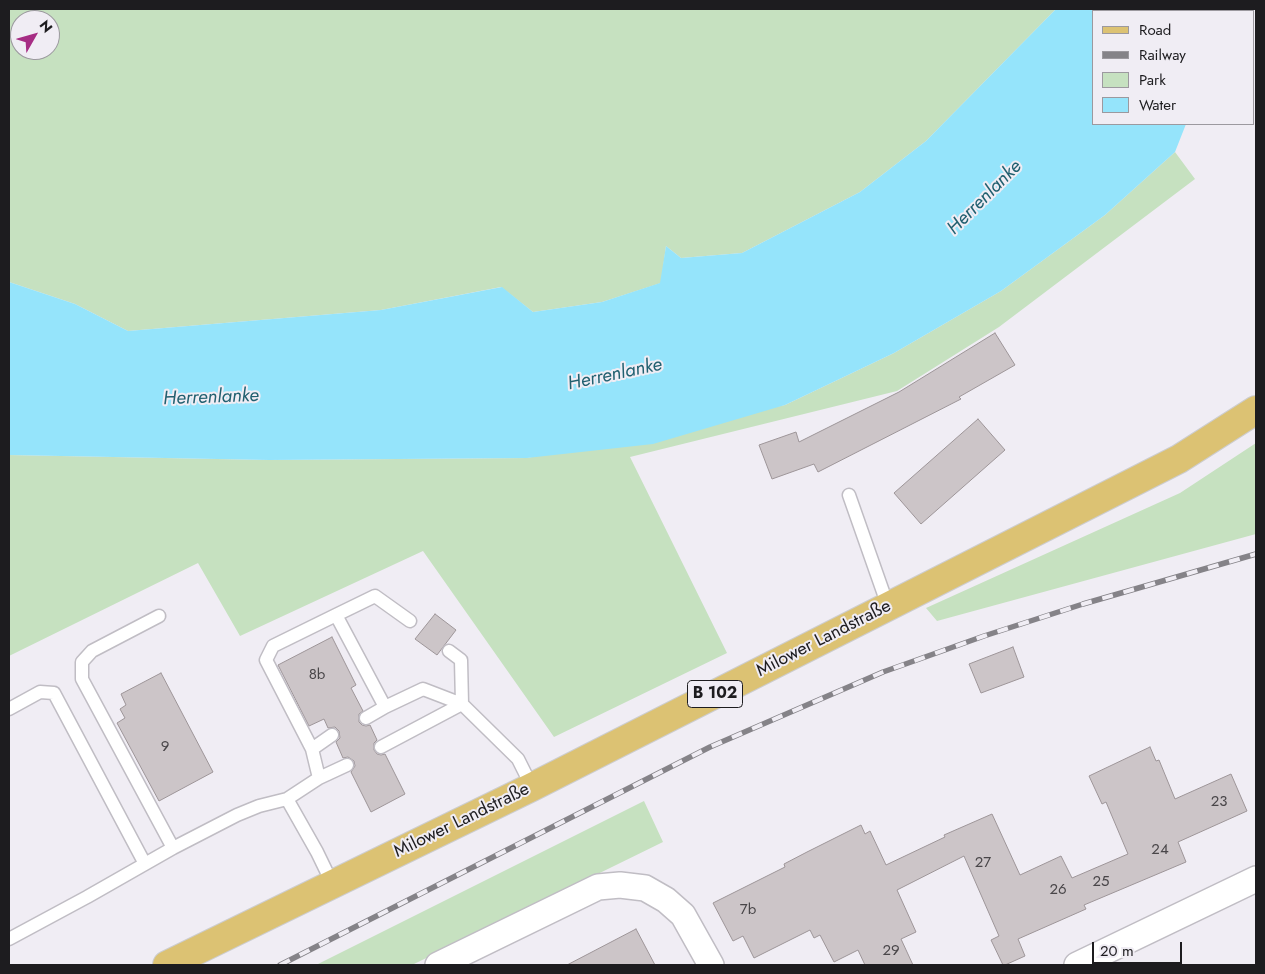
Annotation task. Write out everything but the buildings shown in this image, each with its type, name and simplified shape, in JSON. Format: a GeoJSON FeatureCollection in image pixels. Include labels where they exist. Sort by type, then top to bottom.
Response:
{"type":"FeatureCollection","features":[{"type":"Feature","properties":{"kind":"main road","name":"Milower Landstraße"},"geometry":{"type":"LineString","coordinates":[[167,965],[532,788],[1179,459],[1256,410]]}},
{"type":"Feature","properties":{"kind":"street"},"geometry":{"type":"LineString","coordinates":[[1077,965],[1256,879]]}},
{"type":"Feature","properties":{"kind":"street"},"geometry":{"type":"LineString","coordinates":[[438,965],[598,888],[620,885],[645,888],[666,900],[683,915],[711,965]]}},
{"type":"Feature","properties":{"kind":"lane"},"geometry":{"type":"LineString","coordinates":[[849,495],[888,606]]}},
{"type":"Feature","properties":{"kind":"lane"},"geometry":{"type":"LineString","coordinates":[[319,778],[312,749],[266,660],[273,646],[375,596],[410,621]]}},
{"type":"Feature","properties":{"kind":"lane"},"geometry":{"type":"LineString","coordinates":[[336,615],[385,707]]}},
{"type":"Feature","properties":{"kind":"lane"},"geometry":{"type":"LineString","coordinates":[[159,616],[92,651],[82,662],[82,679],[173,848]]}},
{"type":"Feature","properties":{"kind":"lane"},"geometry":{"type":"LineString","coordinates":[[449,651],[461,660],[462,704]]}},
{"type":"Feature","properties":{"kind":"lane"},"geometry":{"type":"LineString","coordinates":[[366,718],[422,689],[462,704],[518,759],[532,788]]}},
{"type":"Feature","properties":{"kind":"lane"},"geometry":{"type":"LineString","coordinates":[[9,709],[40,692],[54,693],[145,864]]}},
{"type":"Feature","properties":{"kind":"lane"},"geometry":{"type":"LineString","coordinates":[[381,747],[462,704]]}},
{"type":"Feature","properties":{"kind":"lane"},"geometry":{"type":"LineString","coordinates":[[312,749],[332,736]]}},
{"type":"Feature","properties":{"kind":"lane"},"geometry":{"type":"LineString","coordinates":[[9,939],[173,848],[237,815],[259,806],[287,799],[319,778],[347,765]]}},
{"type":"Feature","properties":{"kind":"lane"},"geometry":{"type":"LineString","coordinates":[[287,799],[333,885]]}},
{"type":"Feature","properties":{"kind":"green space"},"geometry":{"type":"Polygon","coordinates":[[[9,9],[1056,9],[926,141],[860,192],[742,253],[681,258],[666,246],[661,283],[602,302],[533,312],[501,287],[381,310],[128,331],[75,304],[9,282],[9,9]]]}},
{"type":"Feature","properties":{"kind":"green space"},"geometry":{"type":"Polygon","coordinates":[[[1175,152],[1195,179],[999,327],[897,391],[630,457],[727,653],[554,737],[423,551],[240,636],[198,563],[9,656],[9,455],[269,460],[527,458],[785,405],[894,353],[1001,291],[1105,215],[1175,152]]]}},
{"type":"Feature","properties":{"kind":"green space"},"geometry":{"type":"Polygon","coordinates":[[[1256,443],[1256,534],[937,621],[926,608],[1180,493],[1256,443]]]}},
{"type":"Feature","properties":{"kind":"green space"},"geometry":{"type":"Polygon","coordinates":[[[644,801],[663,842],[412,965],[316,965],[644,801]]]}},
{"type":"Feature","properties":{"kind":"water","name":"Herrenlanke"},"geometry":{"type":"Polygon","coordinates":[[[1056,9],[1236,9],[1092,10],[1092,125],[1186,125],[1175,152],[1105,215],[1001,291],[894,353],[785,405],[653,444],[527,458],[269,460],[9,455],[9,282],[75,304],[128,331],[381,310],[502,287],[533,312],[602,302],[660,283],[666,246],[681,258],[742,253],[860,192],[926,141],[1056,9]]]}},
{"type":"Feature","properties":{"kind":"railway"},"geometry":{"type":"LineString","coordinates":[[280,965],[710,747],[883,672],[984,636],[1083,604],[1256,554]]}}]}
